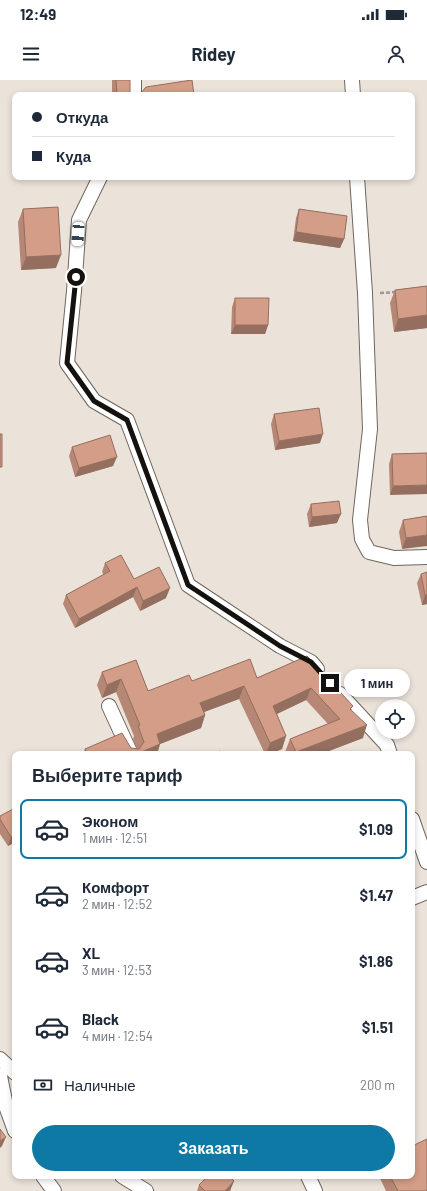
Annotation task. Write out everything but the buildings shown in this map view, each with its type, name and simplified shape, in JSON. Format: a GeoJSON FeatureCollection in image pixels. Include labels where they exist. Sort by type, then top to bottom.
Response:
{"type":"FeatureCollection","features":[{"type":"Feature","properties":{"kind":"street"},"geometry":{"type":"LineString","coordinates":[[134,80],[134,92]]}},
{"type":"Feature","properties":{"kind":"street"},"geometry":{"type":"LineString","coordinates":[[352,80],[354,92]]}},
{"type":"Feature","properties":{"kind":"street"},"geometry":{"type":"LineString","coordinates":[[99,180],[79,220],[67,363],[94,401],[127,420],[188,585],[280,646],[311,662],[387,745],[389,751]]}},
{"type":"Feature","properties":{"kind":"street"},"geometry":{"type":"LineString","coordinates":[[357,180],[365,293],[370,429],[360,520],[362,539],[369,552],[394,558],[427,557]]}},
{"type":"Feature","properties":{"kind":"street"},"geometry":{"type":"LineString","coordinates":[[109,706],[130,751]]}},
{"type":"Feature","properties":{"kind":"street"},"geometry":{"type":"LineString","coordinates":[[415,828],[427,862]]}},
{"type":"Feature","properties":{"kind":"street"},"geometry":{"type":"LineString","coordinates":[[415,897],[427,892]]}},
{"type":"Feature","properties":{"kind":"street"},"geometry":{"type":"LineString","coordinates":[[0,1059],[12,1070]]}},
{"type":"Feature","properties":{"kind":"street"},"geometry":{"type":"LineString","coordinates":[[0,1076],[6,1106],[12,1123]]}},
{"type":"Feature","properties":{"kind":"street"},"geometry":{"type":"LineString","coordinates":[[45,1179],[54,1191]]}},
{"type":"Feature","properties":{"kind":"street"},"geometry":{"type":"LineString","coordinates":[[127,1179],[146,1191]]}},
{"type":"Feature","properties":{"kind":"street"},"geometry":{"type":"LineString","coordinates":[[309,1179],[315,1191]]}},
{"type":"Feature","properties":{"kind":"path"},"geometry":{"type":"LineString","coordinates":[[365,293],[404,292]]}},
{"type":"Feature","properties":{"kind":"route"},"geometry":{"type":"LineString","coordinates":[[76,277],[67,363],[94,401],[127,420],[188,585],[280,646],[311,662],[330,683]]}}]}
